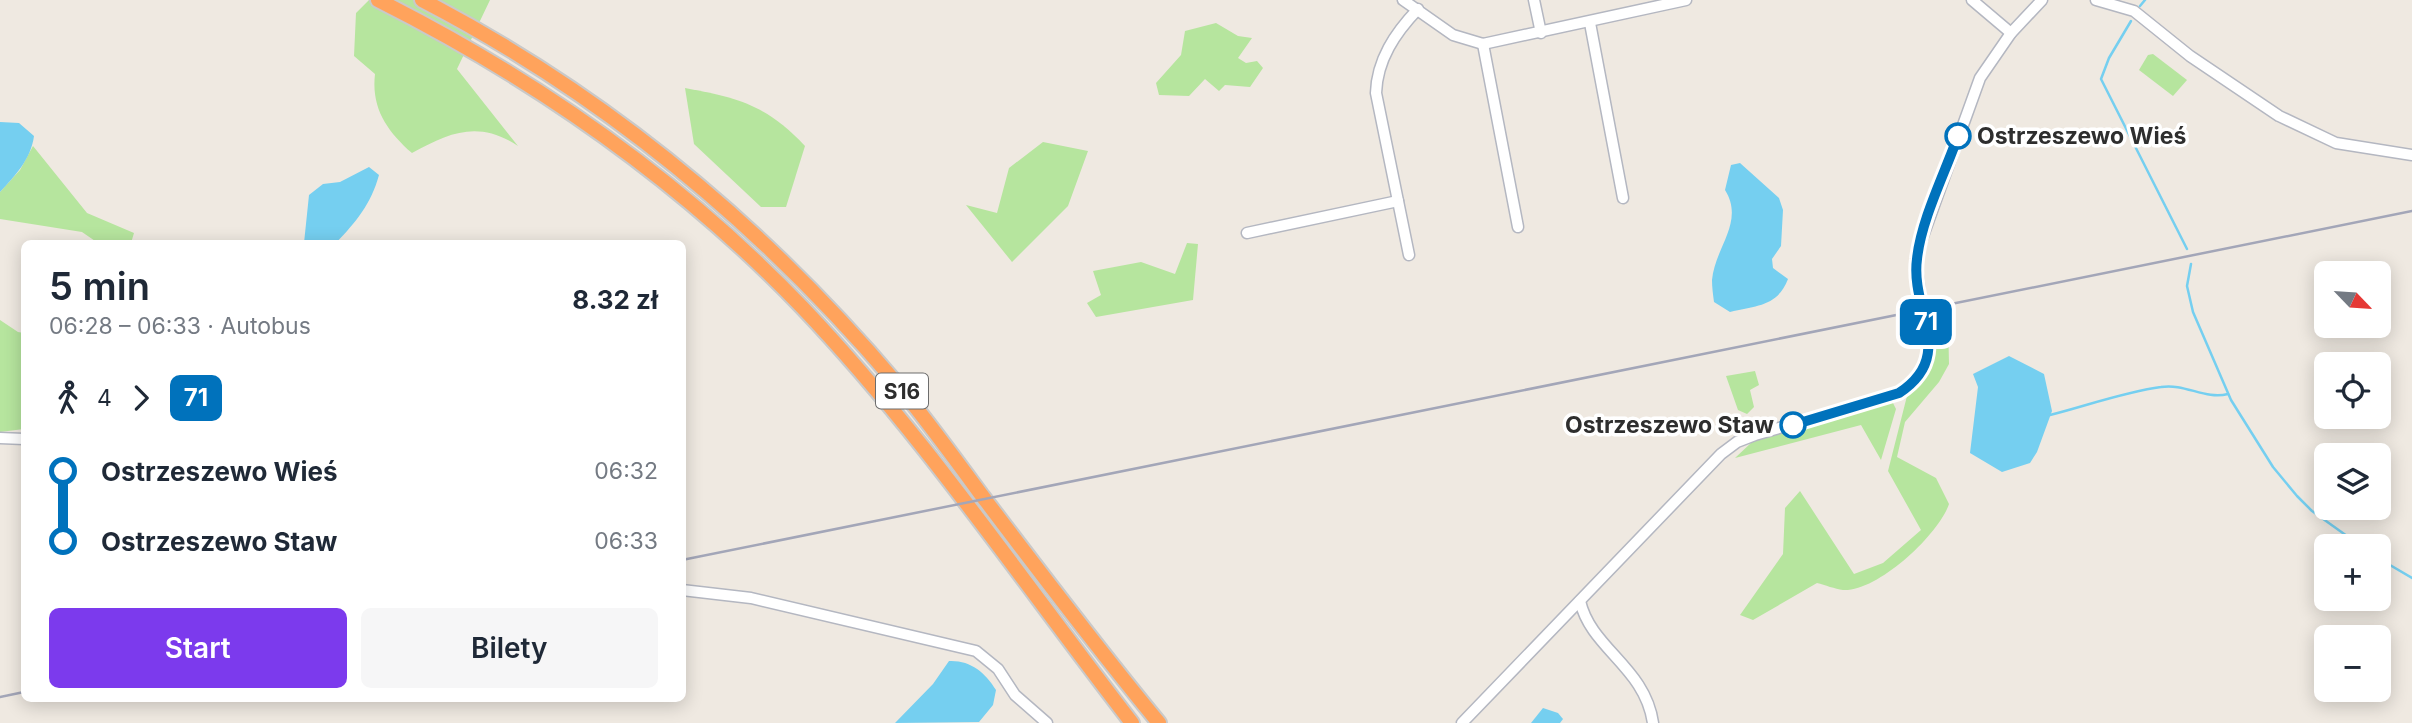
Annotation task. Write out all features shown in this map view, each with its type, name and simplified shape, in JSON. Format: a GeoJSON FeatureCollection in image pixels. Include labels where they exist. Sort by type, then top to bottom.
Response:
{"type":"FeatureCollection","features":[{"type":"Feature","properties":{"kind":"highway","name":"S16"},"geometry":{"type":"LineString","coordinates":[[378,0],[516,76],[585,122],[664,181],[736,242],[818,325],[923,448],[1132,723]]}},
{"type":"Feature","properties":{"kind":"highway","name":"S16"},"geometry":{"type":"LineString","coordinates":[[422,0],[526,59],[596,106],[634,133],[749,229],[860,342],[942,441],[1159,723]]}},
{"type":"Feature","properties":{"kind":"street"},"geometry":{"type":"LineString","coordinates":[[1403,0],[1453,35],[1483,44],[1590,23],[1644,5],[1686,0]]}},
{"type":"Feature","properties":{"kind":"street"},"geometry":{"type":"LineString","coordinates":[[1534,0],[1541,33]]}},
{"type":"Feature","properties":{"kind":"street"},"geometry":{"type":"LineString","coordinates":[[1972,0],[2011,33]]}},
{"type":"Feature","properties":{"kind":"street"},"geometry":{"type":"LineString","coordinates":[[1462,723],[1721,454],[1737,442],[1899,393],[1915,383],[1927,360],[1928,333],[1916,262],[1919,247],[1975,90],[1990,59],[2042,0]]}},
{"type":"Feature","properties":{"kind":"street"},"geometry":{"type":"LineString","coordinates":[[2096,0],[2134,11],[2190,56],[2279,116],[2336,143],[2412,155]]}},
{"type":"Feature","properties":{"kind":"street"},"geometry":{"type":"LineString","coordinates":[[1409,255],[1376,93],[1376,74],[1401,26],[1418,9]]}},
{"type":"Feature","properties":{"kind":"street"},"geometry":{"type":"LineString","coordinates":[[1590,23],[1623,198]]}},
{"type":"Feature","properties":{"kind":"street"},"geometry":{"type":"LineString","coordinates":[[1483,44],[1518,227]]}},
{"type":"Feature","properties":{"kind":"street"},"geometry":{"type":"LineString","coordinates":[[1247,233],[1398,201]]}},
{"type":"Feature","properties":{"kind":"street"},"geometry":{"type":"LineString","coordinates":[[0,438],[21,439]]}},
{"type":"Feature","properties":{"kind":"street"},"geometry":{"type":"LineString","coordinates":[[686,590],[751,598],[976,651],[998,669],[1015,695],[1047,723]]}},
{"type":"Feature","properties":{"kind":"street"},"geometry":{"type":"LineString","coordinates":[[1580,601],[1583,617],[1645,691],[1653,723]]}},
{"type":"Feature","properties":{"kind":"green space"},"geometry":{"type":"Polygon","coordinates":[[[369,0],[490,0],[457,69],[518,146],[504,138],[477,131],[439,139],[412,153],[403,145],[388,127],[378,108],[375,74],[354,56],[356,13],[369,0]]]}},
{"type":"Feature","properties":{"kind":"green space"},"geometry":{"type":"Polygon","coordinates":[[[1216,23],[1238,36],[1252,38],[1238,58],[1246,63],[1257,61],[1263,68],[1250,87],[1225,85],[1219,91],[1205,79],[1189,96],[1159,95],[1156,83],[1181,55],[1185,31],[1216,23]]]}},
{"type":"Feature","properties":{"kind":"green space"},"geometry":{"type":"Polygon","coordinates":[[[2153,54],[2187,80],[2173,96],[2139,70],[2148,55],[2153,54]]]}},
{"type":"Feature","properties":{"kind":"green space"},"geometry":{"type":"Polygon","coordinates":[[[685,88],[751,105],[777,121],[805,146],[786,207],[761,207],[694,144],[685,88]]]}},
{"type":"Feature","properties":{"kind":"green space"},"geometry":{"type":"Polygon","coordinates":[[[1043,142],[1088,151],[1068,206],[1012,262],[966,205],[997,213],[1009,168],[1043,142]]]}},
{"type":"Feature","properties":{"kind":"green space"},"geometry":{"type":"Polygon","coordinates":[[[33,146],[87,213],[134,233],[132,240],[94,240],[82,232],[0,219],[0,192],[20,170],[33,146]]]}},
{"type":"Feature","properties":{"kind":"green space"},"geometry":{"type":"Polygon","coordinates":[[[1187,243],[1198,244],[1193,300],[1096,317],[1087,303],[1101,295],[1093,271],[1141,262],[1175,274],[1187,243]]]}},
{"type":"Feature","properties":{"kind":"green space"},"geometry":{"type":"Polygon","coordinates":[[[1931,317],[1948,320],[1949,364],[1939,382],[1905,422],[1897,457],[1936,478],[1949,504],[1943,516],[1920,545],[1873,582],[1843,590],[1817,583],[1753,620],[1740,615],[1783,554],[1785,508],[1800,491],[1854,574],[1883,563],[1921,530],[1888,471],[1907,396],[1925,376],[1931,364],[1931,317]]]}},
{"type":"Feature","properties":{"kind":"green space"},"geometry":{"type":"Polygon","coordinates":[[[0,320],[21,332],[21,429],[0,432],[0,320]]]}},
{"type":"Feature","properties":{"kind":"green space"},"geometry":{"type":"Polygon","coordinates":[[[1755,371],[1759,385],[1750,390],[1754,407],[1747,414],[1738,410],[1726,376],[1755,371]]]}},
{"type":"Feature","properties":{"kind":"green space"},"geometry":{"type":"Polygon","coordinates":[[[1892,401],[1896,409],[1881,460],[1861,425],[1735,458],[1752,442],[1892,401]]]}},
{"type":"Feature","properties":{"kind":"water"},"geometry":{"type":"Polygon","coordinates":[[[0,122],[19,123],[34,136],[26,160],[0,192],[0,122]]]}},
{"type":"Feature","properties":{"kind":"water"},"geometry":{"type":"Polygon","coordinates":[[[1740,163],[1779,198],[1783,210],[1781,246],[1772,259],[1773,268],[1788,279],[1772,300],[1730,312],[1714,302],[1712,280],[1732,213],[1725,190],[1731,165],[1740,163]]]}},
{"type":"Feature","properties":{"kind":"water"},"geometry":{"type":"Polygon","coordinates":[[[369,167],[379,175],[367,204],[339,240],[304,240],[309,195],[323,184],[340,182],[369,167]]]}},
{"type":"Feature","properties":{"kind":"water"},"geometry":{"type":"Polygon","coordinates":[[[2009,356],[2044,374],[2052,411],[2037,452],[2030,463],[2002,472],[1970,453],[1978,387],[1973,374],[2009,356]]]}},
{"type":"Feature","properties":{"kind":"water"},"geometry":{"type":"Polygon","coordinates":[[[949,661],[976,668],[996,690],[993,705],[979,722],[895,723],[933,684],[949,661]]]}},
{"type":"Feature","properties":{"kind":"water"},"geometry":{"type":"Polygon","coordinates":[[[1543,708],[1558,713],[1563,719],[1560,723],[1531,723],[1543,708]]]}},
{"type":"Feature","properties":{"kind":"waterway"},"geometry":{"type":"LineString","coordinates":[[2140,6],[2145,0]]}},
{"type":"Feature","properties":{"kind":"waterway"},"geometry":{"type":"LineString","coordinates":[[2131,21],[2109,58],[2101,79],[2187,249]]}},
{"type":"Feature","properties":{"kind":"waterway"},"geometry":{"type":"LineString","coordinates":[[2191,264],[2187,286],[2193,312],[2231,400],[2273,467],[2297,496],[2312,511],[2344,534]]}},
{"type":"Feature","properties":{"kind":"waterway"},"geometry":{"type":"LineString","coordinates":[[2050,415],[2161,387],[2178,387],[2211,395],[2228,394]]}},
{"type":"Feature","properties":{"kind":"waterway"},"geometry":{"type":"LineString","coordinates":[[2391,566],[2412,578]]}},
{"type":"Feature","properties":{"kind":"railway"},"geometry":{"type":"LineString","coordinates":[[686,559],[2412,211]]}},
{"type":"Feature","properties":{"kind":"railway"},"geometry":{"type":"LineString","coordinates":[[0,697],[21,693]]}},
{"type":"Feature","properties":{"kind":"bus line","name":"71"},"geometry":{"type":"LineString","coordinates":[[1793,425],[1899,393],[1915,383],[1923,372],[1929,347],[1916,262],[1958,136]]}},
{"type":"Feature","properties":{"kind":"place","name":"Ostrzeszewo Wieś"},"geometry":{"type":"Point","coordinates":[1958,136]}},
{"type":"Feature","properties":{"kind":"place","name":"Ostrzeszewo Staw"},"geometry":{"type":"Point","coordinates":[1793,425]}}]}
